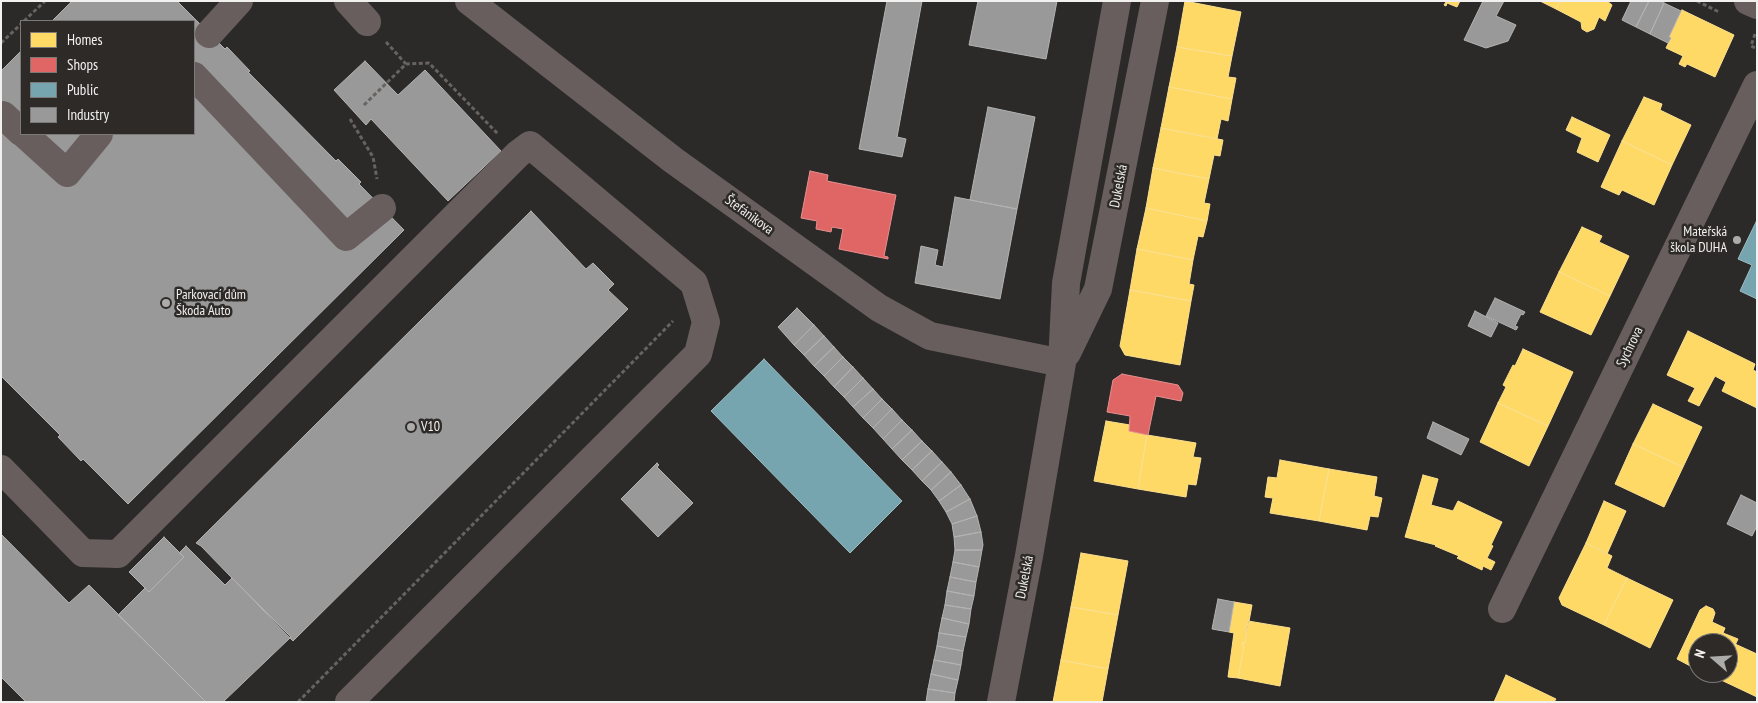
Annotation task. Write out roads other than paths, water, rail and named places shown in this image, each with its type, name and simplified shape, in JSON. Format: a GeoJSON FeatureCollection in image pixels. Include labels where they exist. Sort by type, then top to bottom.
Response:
{"type":"FeatureCollection","features":[{"type":"Feature","properties":{"kind":"street"},"geometry":{"type":"LineString","coordinates":[[209,34],[238,1]]}},
{"type":"Feature","properties":{"kind":"street"},"geometry":{"type":"LineString","coordinates":[[348,1],[367,22]]}},
{"type":"Feature","properties":{"kind":"street","name":"Štefánikova"},"geometry":{"type":"LineString","coordinates":[[469,1],[674,160],[879,308],[930,336],[1062,363]]}},
{"type":"Feature","properties":{"kind":"street","name":"Dukelská"},"geometry":{"type":"LineString","coordinates":[[1001,702],[1029,556],[1062,363],[1066,283],[1118,1]]}},
{"type":"Feature","properties":{"kind":"street","name":"Dukelská"},"geometry":{"type":"LineString","coordinates":[[1062,363],[1098,289],[1155,1]]}},
{"type":"Feature","properties":{"kind":"street"},"geometry":{"type":"LineString","coordinates":[[1748,1],[1757,5]]}},
{"type":"Feature","properties":{"kind":"street"},"geometry":{"type":"LineString","coordinates":[[195,77],[346,237],[382,208]]}},
{"type":"Feature","properties":{"kind":"street","name":"Sychrova"},"geometry":{"type":"LineString","coordinates":[[1502,609],[1757,85]]}},
{"type":"Feature","properties":{"kind":"street"},"geometry":{"type":"LineString","coordinates":[[1,116],[3,115],[20,131]]}},
{"type":"Feature","properties":{"kind":"street"},"geometry":{"type":"LineString","coordinates":[[24,135],[67,173],[98,135]]}},
{"type":"Feature","properties":{"kind":"street"},"geometry":{"type":"LineString","coordinates":[[1,470],[83,553],[118,554],[530,144],[694,283],[706,322],[698,354],[349,702]]}},
{"type":"Feature","properties":{"kind":"place","name":"Mateřská škola DUHA"},"geometry":{"type":"Point","coordinates":[1737,240]}},
{"type":"Feature","properties":{"kind":"place","name":"Parkovací dům Škoda Auto"},"geometry":{"type":"Point","coordinates":[166,303]}},
{"type":"Feature","properties":{"kind":"place","name":"V10"},"geometry":{"type":"Point","coordinates":[411,427]}}]}
